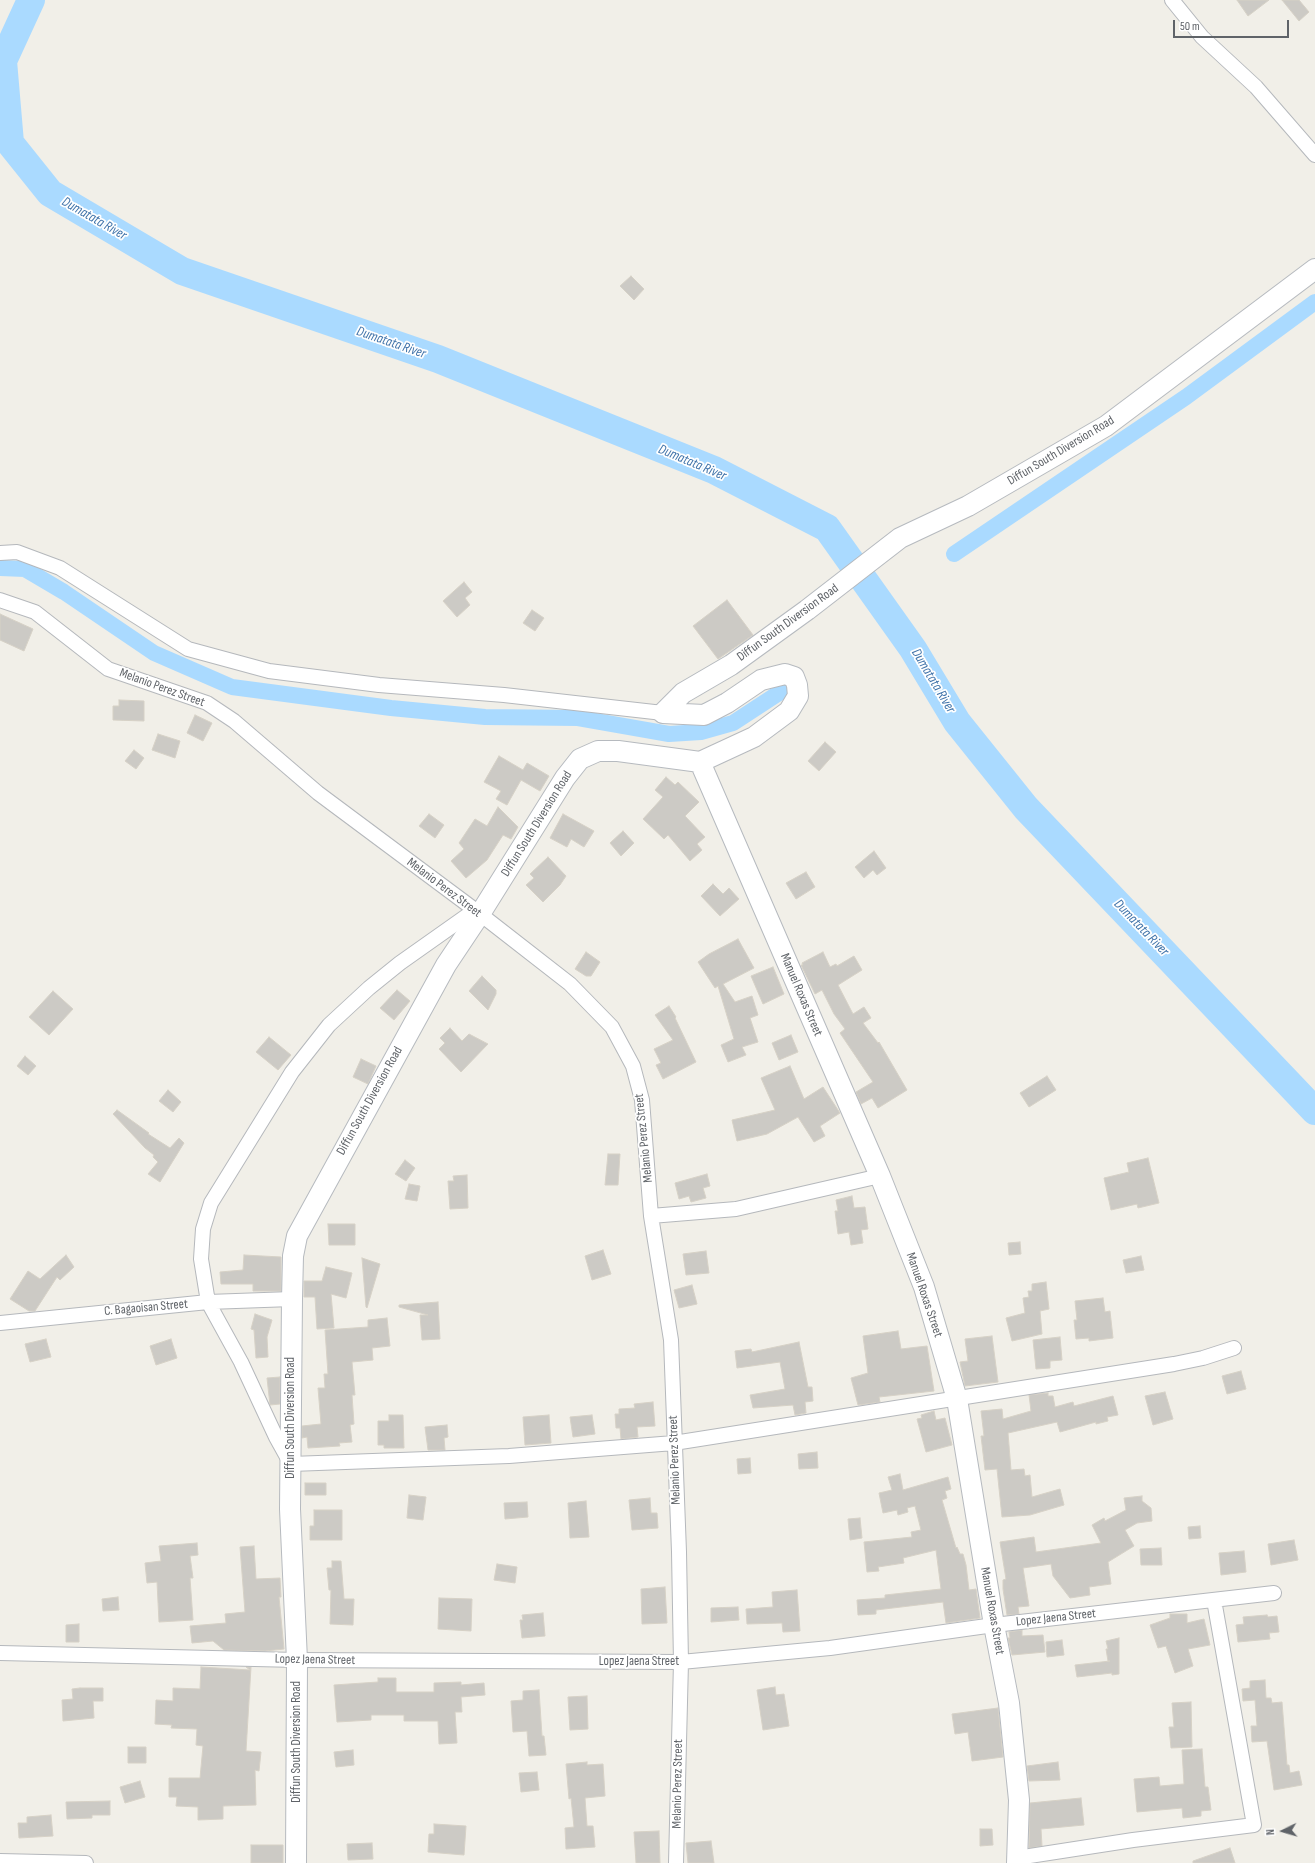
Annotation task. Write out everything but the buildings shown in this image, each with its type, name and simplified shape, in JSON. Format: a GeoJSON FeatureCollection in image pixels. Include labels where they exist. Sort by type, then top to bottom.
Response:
{"type":"FeatureCollection","features":[{"type":"Feature","properties":{"kind":"street"},"geometry":{"type":"LineString","coordinates":[[1172,0],[1202,37],[1256,87],[1315,155]]}},
{"type":"Feature","properties":{"kind":"street","name":"Diffun South Diversion Road"},"geometry":{"type":"LineString","coordinates":[[663,713],[683,693],[731,665],[900,538],[968,506],[1106,426],[1315,268]]}},
{"type":"Feature","properties":{"kind":"street"},"geometry":{"type":"LineString","coordinates":[[0,553],[17,552],[60,568],[188,649],[269,671],[379,685],[504,695],[663,713],[704,714],[727,703],[761,680],[785,674],[794,677],[797,685],[798,696],[789,711],[754,737],[700,762]]}},
{"type":"Feature","properties":{"kind":"street","name":"Melanio Perez Street"},"geometry":{"type":"LineString","coordinates":[[0,600],[35,612],[108,669],[207,703],[234,722],[318,793],[478,912],[570,984],[612,1027],[632,1066],[642,1100],[651,1216],[671,1340],[679,1552],[681,1662],[676,1863]]}},
{"type":"Feature","properties":{"kind":"street","name":"Diffun South Diversion Road"},"geometry":{"type":"LineString","coordinates":[[296,1863],[297,1660],[290,1509],[292,1464],[293,1256],[297,1236],[307,1215],[446,965],[478,912],[565,778],[580,759],[598,752],[618,751],[700,762]]}},
{"type":"Feature","properties":{"kind":"street","name":"Manuel Roxas Street"},"geometry":{"type":"LineString","coordinates":[[700,762],[880,1176],[924,1287],[957,1399],[994,1625],[1009,1703],[1019,1800],[1017,1861]]}},
{"type":"Feature","properties":{"kind":"street"},"geometry":{"type":"LineString","coordinates":[[478,912],[400,963],[369,988],[329,1024],[292,1072],[210,1203],[203,1229],[202,1259],[208,1302],[241,1362],[276,1437],[292,1464],[509,1456],[674,1444],[1174,1364],[1203,1358],[1234,1348]]}},
{"type":"Feature","properties":{"kind":"street"},"geometry":{"type":"LineString","coordinates":[[651,1216],[736,1209],[880,1176]]}},
{"type":"Feature","properties":{"kind":"street","name":"C. Bagaoisan Street"},"geometry":{"type":"LineString","coordinates":[[0,1323],[208,1302],[292,1299]]}},
{"type":"Feature","properties":{"kind":"street","name":"Lopez Jaena Street"},"geometry":{"type":"LineString","coordinates":[[0,1653],[297,1660],[681,1662],[830,1648],[994,1625],[1274,1593]]}},
{"type":"Feature","properties":{"kind":"street"},"geometry":{"type":"LineString","coordinates":[[1017,1861],[1133,1840],[1254,1825],[1214,1600]]}},
{"type":"Feature","properties":{"kind":"street"},"geometry":{"type":"LineString","coordinates":[[0,1861],[86,1863]]}},
{"type":"Feature","properties":{"kind":"waterway","name":"Dumatata River"},"geometry":{"type":"LineString","coordinates":[[31,0],[3,61],[10,143],[50,193],[182,271],[438,359],[714,470],[827,528],[913,649],[957,722],[1026,808],[1315,1111]]}},
{"type":"Feature","properties":{"kind":"waterway"},"geometry":{"type":"LineString","coordinates":[[954,554],[1186,397],[1315,302]]}},
{"type":"Feature","properties":{"kind":"waterway"},"geometry":{"type":"LineString","coordinates":[[0,568],[25,569],[64,592],[154,653],[232,687],[391,708],[485,717],[578,718],[669,734],[701,732],[733,723],[785,689]]}}]}
